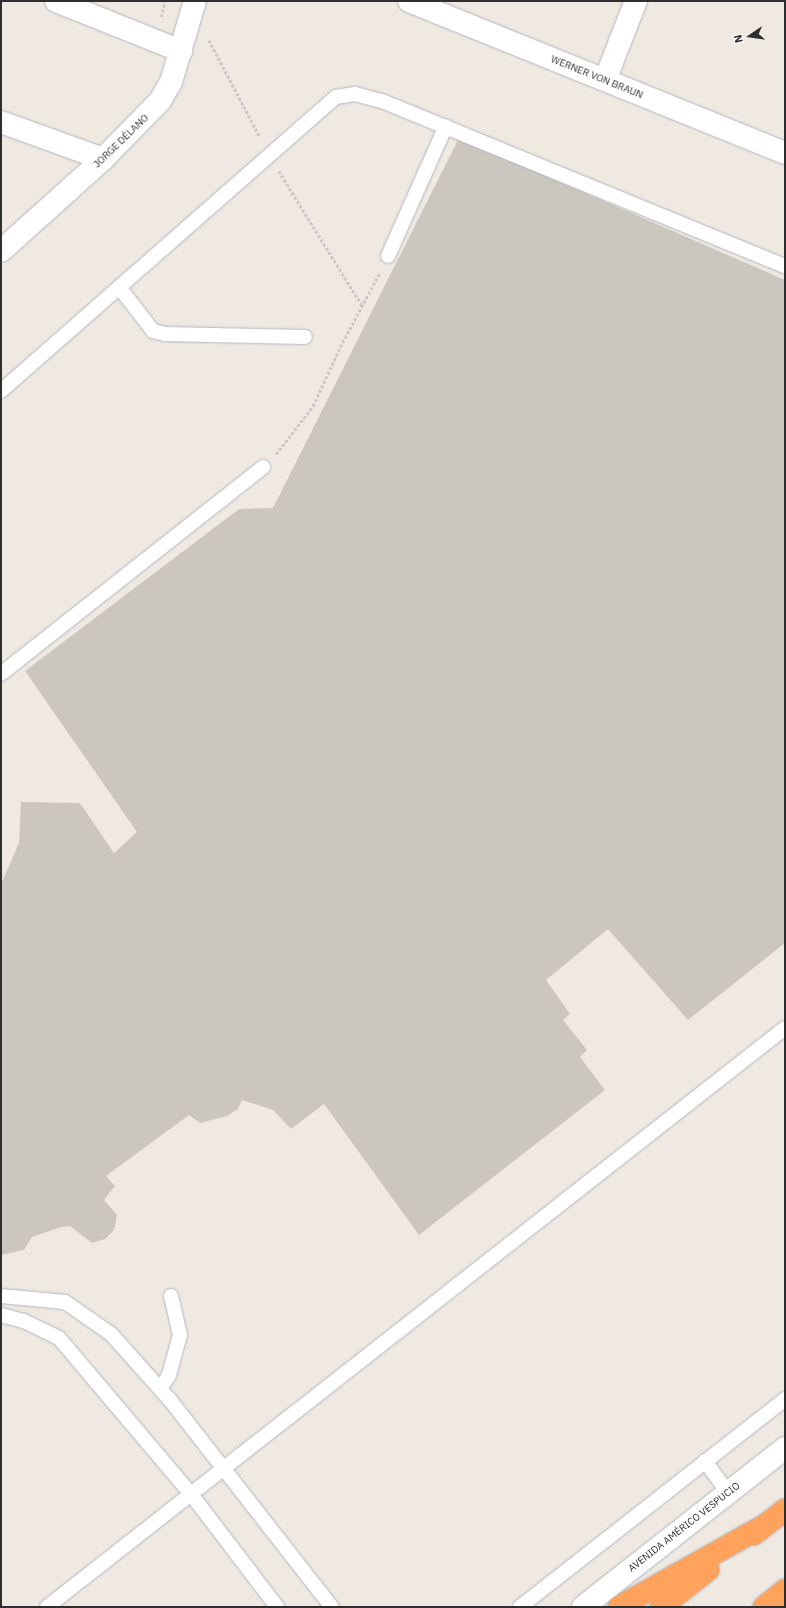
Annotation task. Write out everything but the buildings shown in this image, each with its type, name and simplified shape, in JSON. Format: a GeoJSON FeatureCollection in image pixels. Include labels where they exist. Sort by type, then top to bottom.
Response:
{"type":"FeatureCollection","features":[{"type":"Feature","properties":{"kind":"highway"},"geometry":{"type":"LineString","coordinates":[[661,1607],[785,1510]]}},
{"type":"Feature","properties":{"kind":"highway"},"geometry":{"type":"LineString","coordinates":[[620,1607],[765,1525]]}},
{"type":"Feature","properties":{"kind":"highway"},"geometry":{"type":"LineString","coordinates":[[764,1607],[785,1590]]}},
{"type":"Feature","properties":{"kind":"street"},"geometry":{"type":"LineString","coordinates":[[56,1],[181,50]]}},
{"type":"Feature","properties":{"kind":"street","name":"JORGE DÉLANO"},"geometry":{"type":"LineString","coordinates":[[1,251],[103,159],[160,101],[171,82],[195,1]]}},
{"type":"Feature","properties":{"kind":"street","name":"WERNER VON BRAUN"},"geometry":{"type":"LineString","coordinates":[[409,1],[442,7],[605,80],[785,153]]}},
{"type":"Feature","properties":{"kind":"street"},"geometry":{"type":"LineString","coordinates":[[605,80],[636,1]]}},
{"type":"Feature","properties":{"kind":"street"},"geometry":{"type":"LineString","coordinates":[[1,122],[103,159]]}},
{"type":"Feature","properties":{"kind":"street","name":"AVENIDA AMÉRICO VESPUCIO"},"geometry":{"type":"LineString","coordinates":[[583,1607],[785,1448]]}},
{"type":"Feature","properties":{"kind":"lane"},"geometry":{"type":"LineString","coordinates":[[1,391],[336,97],[356,94],[382,101],[785,266]]}},
{"type":"Feature","properties":{"kind":"lane"},"geometry":{"type":"LineString","coordinates":[[388,256],[446,126]]}},
{"type":"Feature","properties":{"kind":"lane"},"geometry":{"type":"LineString","coordinates":[[119,287],[153,331],[165,334],[305,337]]}},
{"type":"Feature","properties":{"kind":"lane"},"geometry":{"type":"LineString","coordinates":[[1,674],[263,467]]}},
{"type":"Feature","properties":{"kind":"lane"},"geometry":{"type":"LineString","coordinates":[[47,1607],[785,1028]]}},
{"type":"Feature","properties":{"kind":"lane"},"geometry":{"type":"LineString","coordinates":[[1,1296],[65,1302],[111,1334],[160,1389],[225,1468],[332,1607]]}},
{"type":"Feature","properties":{"kind":"lane"},"geometry":{"type":"LineString","coordinates":[[160,1389],[169,1375],[180,1335],[170,1296]]}},
{"type":"Feature","properties":{"kind":"lane"},"geometry":{"type":"LineString","coordinates":[[1,1315],[24,1321],[59,1338],[191,1494],[277,1607]]}},
{"type":"Feature","properties":{"kind":"lane"},"geometry":{"type":"LineString","coordinates":[[520,1607],[785,1398]]}},
{"type":"Feature","properties":{"kind":"lane"},"geometry":{"type":"LineString","coordinates":[[705,1461],[728,1493]]}},
{"type":"Feature","properties":{"kind":"path"},"geometry":{"type":"LineString","coordinates":[[263,467],[313,406],[388,256]]}}]}
